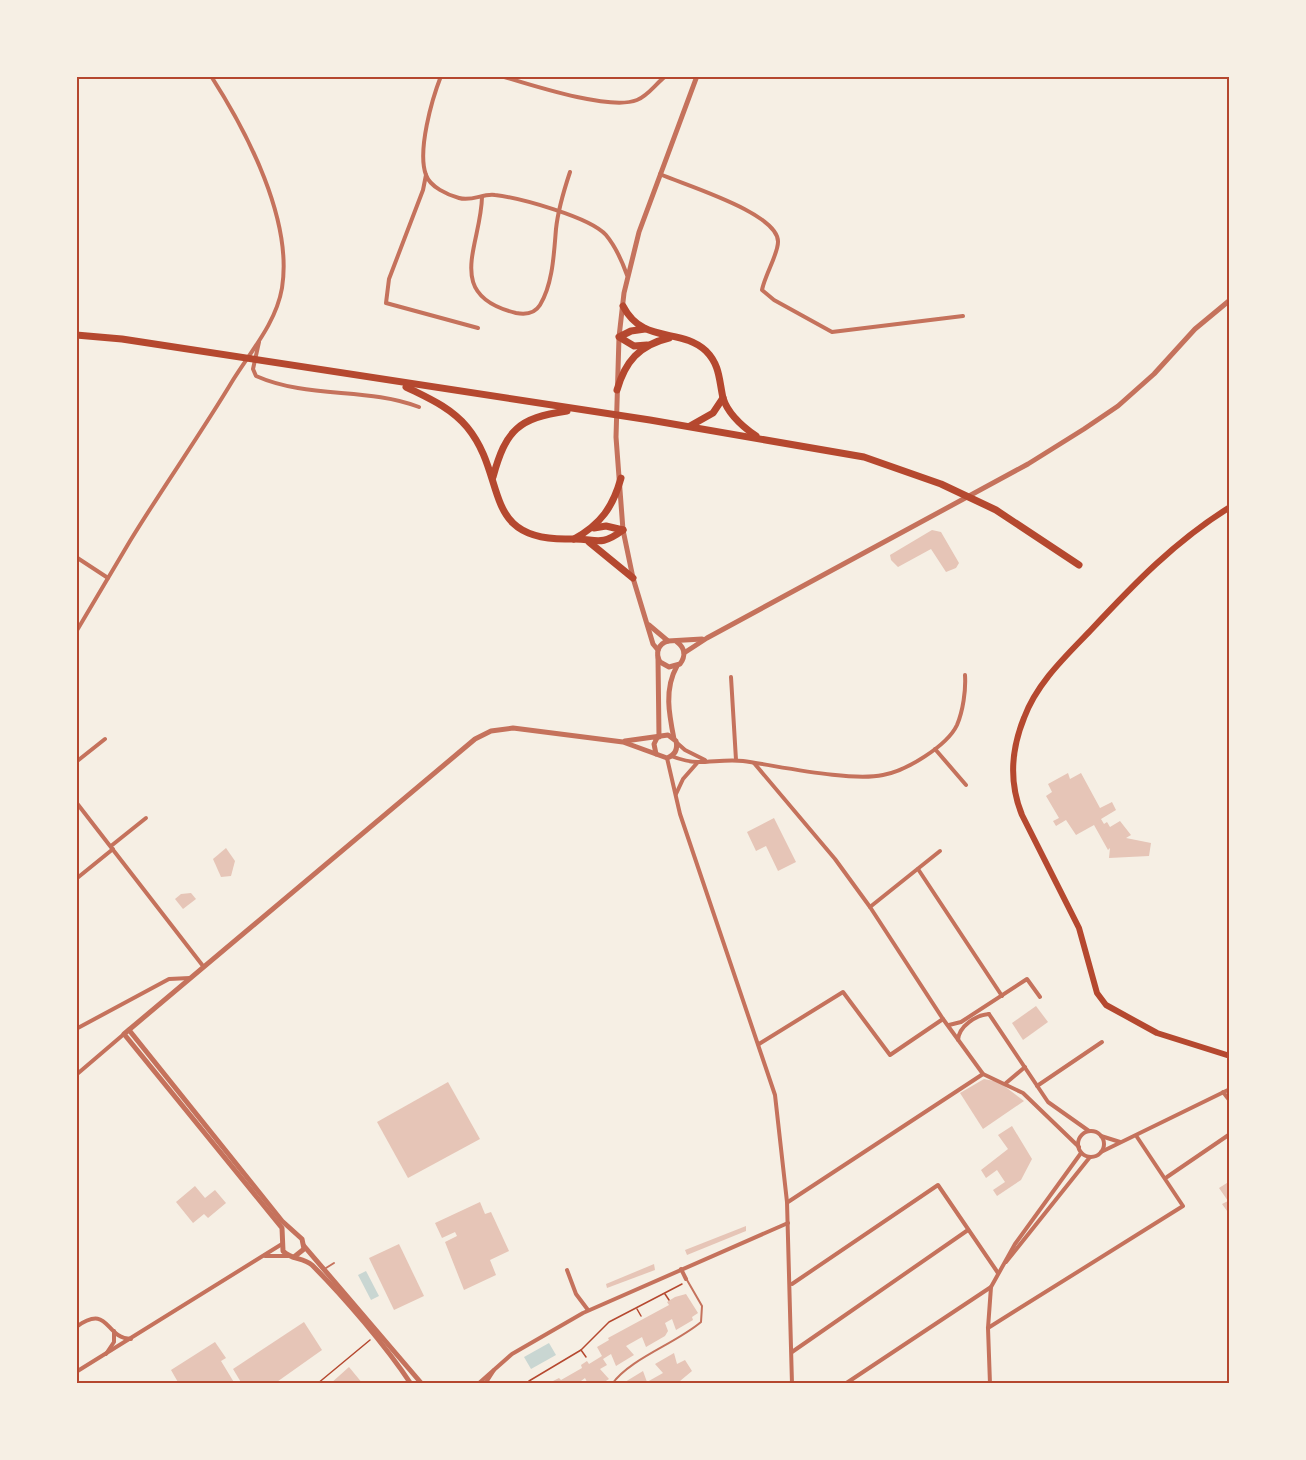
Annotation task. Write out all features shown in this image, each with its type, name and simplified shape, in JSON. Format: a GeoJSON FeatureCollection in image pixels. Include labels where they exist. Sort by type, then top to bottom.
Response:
{"type":"FeatureCollection","features":[{"type":"Feature","properties":{"kind":"highway"},"geometry":{"type":"LineString","coordinates":[[623,306],[634,323],[669,338],[696,344],[705,350],[715,362],[723,398],[743,426],[759,438]]}},
{"type":"Feature","properties":{"kind":"highway"},"geometry":{"type":"LineString","coordinates":[[646,329],[631,330],[620,337],[634,346],[647,345],[669,338]]}},
{"type":"Feature","properties":{"kind":"highway"},"geometry":{"type":"LineString","coordinates":[[76,335],[122,339],[650,420],[864,457],[941,484],[996,510],[1079,565]]}},
{"type":"Feature","properties":{"kind":"highway"},"geometry":{"type":"LineString","coordinates":[[616,390],[622,370],[632,357],[647,345]]}},
{"type":"Feature","properties":{"kind":"highway"},"geometry":{"type":"LineString","coordinates":[[398,383],[444,405],[466,426],[482,452],[493,478],[498,501],[506,515],[519,528],[536,538],[574,539],[589,542],[612,538],[623,531]]}},
{"type":"Feature","properties":{"kind":"highway"},"geometry":{"type":"LineString","coordinates":[[688,426],[713,413],[723,398]]}},
{"type":"Feature","properties":{"kind":"highway"},"geometry":{"type":"LineString","coordinates":[[493,478],[504,444],[516,428],[539,415],[575,410]]}},
{"type":"Feature","properties":{"kind":"highway"},"geometry":{"type":"LineString","coordinates":[[574,539],[591,529],[611,507],[621,478]]}},
{"type":"Feature","properties":{"kind":"highway"},"geometry":{"type":"LineString","coordinates":[[591,529],[606,526],[623,531]]}},
{"type":"Feature","properties":{"kind":"highway"},"geometry":{"type":"LineString","coordinates":[[589,542],[633,578]]}},
{"type":"Feature","properties":{"kind":"main road"},"geometry":{"type":"LineString","coordinates":[[1230,507],[1192,531],[1148,570],[1052,671],[1038,692],[1017,735],[1013,784],[1022,815],[1079,928],[1096,993],[1112,1009],[1157,1033],[1230,1056]]}},
{"type":"Feature","properties":{"kind":"street"},"geometry":{"type":"LineString","coordinates":[[76,632],[259,341],[279,300],[284,261],[281,241],[257,159],[239,120],[211,76]]}},
{"type":"Feature","properties":{"kind":"street"},"geometry":{"type":"LineString","coordinates":[[441,76],[431,103],[423,190],[389,279],[386,303],[478,328]]}},
{"type":"Feature","properties":{"kind":"street"},"geometry":{"type":"LineString","coordinates":[[504,77],[545,89],[618,103],[639,99],[666,76]]}},
{"type":"Feature","properties":{"kind":"street"},"geometry":{"type":"LineString","coordinates":[[656,754],[654,747],[658,737],[658,650],[633,578],[623,531],[621,478],[616,437],[616,390],[623,306],[639,232],[697,76]]}},
{"type":"Feature","properties":{"kind":"street"},"geometry":{"type":"LineString","coordinates":[[482,197],[470,269],[472,281],[488,301],[518,314],[528,314],[536,311],[542,303],[557,247],[559,212],[570,172]]}},
{"type":"Feature","properties":{"kind":"street"},"geometry":{"type":"LineString","coordinates":[[660,174],[741,207],[774,229],[778,240],[762,290],[774,300],[832,332],[963,316]]}},
{"type":"Feature","properties":{"kind":"street"},"geometry":{"type":"LineString","coordinates":[[426,175],[433,185],[461,199],[494,195],[559,212],[590,223],[605,233],[622,260],[628,276]]}},
{"type":"Feature","properties":{"kind":"street"},"geometry":{"type":"LineString","coordinates":[[669,757],[677,748],[668,696],[672,676],[682,661],[684,653],[707,638],[1028,464],[1084,429],[1127,398],[1154,374],[1195,329],[1230,300]]}},
{"type":"Feature","properties":{"kind":"street"},"geometry":{"type":"LineString","coordinates":[[259,341],[253,369],[256,376],[267,381],[307,391],[362,396],[419,407]]}},
{"type":"Feature","properties":{"kind":"street"},"geometry":{"type":"LineString","coordinates":[[76,557],[109,578]]}},
{"type":"Feature","properties":{"kind":"street"},"geometry":{"type":"LineString","coordinates":[[648,625],[668,641],[707,638]]}},
{"type":"Feature","properties":{"kind":"street"},"geometry":{"type":"LineString","coordinates":[[658,650],[668,641]]}},
{"type":"Feature","properties":{"kind":"street"},"geometry":{"type":"LineString","coordinates":[[677,642],[684,653]]}},
{"type":"Feature","properties":{"kind":"street"},"geometry":{"type":"LineString","coordinates":[[658,658],[666,667],[677,666]]}},
{"type":"Feature","properties":{"kind":"street"},"geometry":{"type":"LineString","coordinates":[[76,1075],[475,739],[491,730],[513,728],[623,742],[656,754],[698,762],[736,760],[855,776],[882,776],[900,770],[935,749],[956,726],[966,685],[965,675]]}},
{"type":"Feature","properties":{"kind":"street"},"geometry":{"type":"LineString","coordinates":[[731,677],[736,760]]}},
{"type":"Feature","properties":{"kind":"street"},"geometry":{"type":"LineString","coordinates":[[623,742],[666,735],[685,750],[705,761]]}},
{"type":"Feature","properties":{"kind":"street"},"geometry":{"type":"LineString","coordinates":[[76,762],[105,739]]}},
{"type":"Feature","properties":{"kind":"street"},"geometry":{"type":"LineString","coordinates":[[935,749],[966,785]]}},
{"type":"Feature","properties":{"kind":"street"},"geometry":{"type":"LineString","coordinates":[[669,757],[680,814],[775,1095],[787,1202],[792,1383]]}},
{"type":"Feature","properties":{"kind":"street"},"geometry":{"type":"LineString","coordinates":[[676,794],[683,779],[698,762]]}},
{"type":"Feature","properties":{"kind":"street"},"geometry":{"type":"LineString","coordinates":[[754,763],[834,859],[870,907],[943,1019],[983,1074],[1023,1092],[1081,1152],[1090,1157]]}},
{"type":"Feature","properties":{"kind":"street"},"geometry":{"type":"LineString","coordinates":[[76,802],[203,966]]}},
{"type":"Feature","properties":{"kind":"street"},"geometry":{"type":"LineString","coordinates":[[76,879],[146,818]]}},
{"type":"Feature","properties":{"kind":"street"},"geometry":{"type":"LineString","coordinates":[[870,907],[940,851]]}},
{"type":"Feature","properties":{"kind":"street"},"geometry":{"type":"LineString","coordinates":[[918,869],[1002,996]]}},
{"type":"Feature","properties":{"kind":"street"},"geometry":{"type":"LineString","coordinates":[[76,1029],[170,979],[189,978]]}},
{"type":"Feature","properties":{"kind":"street"},"geometry":{"type":"LineString","coordinates":[[948,1025],[961,1022],[1027,979],[1040,997]]}},
{"type":"Feature","properties":{"kind":"street"},"geometry":{"type":"LineString","coordinates":[[759,1044],[843,992],[890,1055],[943,1019]]}},
{"type":"Feature","properties":{"kind":"street"},"geometry":{"type":"LineString","coordinates":[[990,1004],[989,1014],[1048,1102],[1089,1131],[1120,1143]]}},
{"type":"Feature","properties":{"kind":"street"},"geometry":{"type":"LineString","coordinates":[[958,1040],[963,1028],[979,1016],[989,1014]]}},
{"type":"Feature","properties":{"kind":"street"},"geometry":{"type":"LineString","coordinates":[[129,1030],[289,1227],[299,1236],[304,1246],[326,1268],[422,1383]]}},
{"type":"Feature","properties":{"kind":"street"},"geometry":{"type":"LineString","coordinates":[[124,1034],[283,1232],[283,1251],[290,1257]]}},
{"type":"Feature","properties":{"kind":"street"},"geometry":{"type":"LineString","coordinates":[[1037,1086],[1102,1042]]}},
{"type":"Feature","properties":{"kind":"street"},"geometry":{"type":"LineString","coordinates":[[1006,1083],[1025,1067]]}},
{"type":"Feature","properties":{"kind":"street"},"geometry":{"type":"LineString","coordinates":[[787,1202],[983,1074]]}},
{"type":"Feature","properties":{"kind":"street"},"geometry":{"type":"LineString","coordinates":[[1002,1267],[1090,1157],[1137,1137],[1230,1089]]}},
{"type":"Feature","properties":{"kind":"street"},"geometry":{"type":"LineString","coordinates":[[1224,1093],[1230,1101]]}},
{"type":"Feature","properties":{"kind":"street"},"geometry":{"type":"LineString","coordinates":[[1078,1148],[1082,1135],[1089,1131]]}},
{"type":"Feature","properties":{"kind":"street"},"geometry":{"type":"LineString","coordinates":[[1167,1177],[1230,1134]]}},
{"type":"Feature","properties":{"kind":"street"},"geometry":{"type":"LineString","coordinates":[[1101,1136],[1104,1144],[1101,1152]]}},
{"type":"Feature","properties":{"kind":"street"},"geometry":{"type":"LineString","coordinates":[[988,1328],[1184,1206],[1167,1177],[1137,1137]]}},
{"type":"Feature","properties":{"kind":"street"},"geometry":{"type":"LineString","coordinates":[[990,1383],[988,1328],[991,1287],[1015,1244],[1081,1152]]}},
{"type":"Feature","properties":{"kind":"street"},"geometry":{"type":"LineString","coordinates":[[791,1284],[938,1185],[998,1273]]}},
{"type":"Feature","properties":{"kind":"street"},"geometry":{"type":"LineString","coordinates":[[478,1383],[512,1354],[588,1311],[788,1222]]}},
{"type":"Feature","properties":{"kind":"street"},"geometry":{"type":"LineString","coordinates":[[792,1352],[968,1230]]}},
{"type":"Feature","properties":{"kind":"street"},"geometry":{"type":"LineString","coordinates":[[76,1372],[104,1357],[265,1256],[288,1235],[299,1236]]}},
{"type":"Feature","properties":{"kind":"street"},"geometry":{"type":"LineString","coordinates":[[290,1257],[302,1253],[304,1246]]}},
{"type":"Feature","properties":{"kind":"street"},"geometry":{"type":"LineString","coordinates":[[265,1256],[290,1257],[310,1263],[374,1336],[411,1383]]}},
{"type":"Feature","properties":{"kind":"street"},"geometry":{"type":"LineString","coordinates":[[681,1269],[687,1280]]}},
{"type":"Feature","properties":{"kind":"street"},"geometry":{"type":"LineString","coordinates":[[567,1270],[576,1294],[588,1311]]}},
{"type":"Feature","properties":{"kind":"street"},"geometry":{"type":"LineString","coordinates":[[845,1383],[991,1287]]}},
{"type":"Feature","properties":{"kind":"street"},"geometry":{"type":"LineString","coordinates":[[76,1327],[87,1319],[96,1318],[103,1320],[126,1339],[132,1339]]}},
{"type":"Feature","properties":{"kind":"street"},"geometry":{"type":"LineString","coordinates":[[104,1357],[114,1342],[114,1331]]}},
{"type":"Feature","properties":{"kind":"street"},"geometry":{"type":"LineString","coordinates":[[485,1383],[494,1370]]}},
{"type":"Feature","properties":{"kind":"lane"},"geometry":{"type":"LineString","coordinates":[[326,1268],[334,1263]]}},
{"type":"Feature","properties":{"kind":"lane"},"geometry":{"type":"LineString","coordinates":[[612,1383],[620,1373],[677,1341],[701,1322],[702,1306],[687,1280]]}},
{"type":"Feature","properties":{"kind":"path"},"geometry":{"type":"LineString","coordinates":[[530,1383],[581,1350],[609,1322],[687,1280]]}},
{"type":"Feature","properties":{"kind":"path"},"geometry":{"type":"LineString","coordinates":[[665,1293],[669,1300]]}},
{"type":"Feature","properties":{"kind":"path"},"geometry":{"type":"LineString","coordinates":[[636,1308],[641,1316]]}},
{"type":"Feature","properties":{"kind":"path"},"geometry":{"type":"LineString","coordinates":[[317,1383],[374,1336]]}},
{"type":"Feature","properties":{"kind":"path"},"geometry":{"type":"LineString","coordinates":[[581,1350],[586,1357]]}},
{"type":"Feature","properties":{"kind":"shaded area"},"geometry":{"type":"Polygon","coordinates":[[[366,1271],[379,1296],[371,1300],[358,1275],[366,1271]]]}},
{"type":"Feature","properties":{"kind":"shaded area"},"geometry":{"type":"Polygon","coordinates":[[[549,1343],[556,1355],[531,1369],[524,1357],[549,1343]]]}},
{"type":"Feature","properties":{"kind":"building"},"geometry":{"type":"Polygon","coordinates":[[[932,530],[941,532],[959,563],[956,568],[946,572],[931,549],[898,567],[891,560],[890,555],[932,530]]]}},
{"type":"Feature","properties":{"kind":"building"},"geometry":{"type":"Polygon","coordinates":[[[1068,773],[1070,779],[1081,773],[1100,808],[1112,802],[1116,810],[1101,819],[1104,824],[1107,822],[1110,827],[1120,821],[1131,835],[1126,838],[1151,843],[1149,856],[1109,858],[1110,848],[1108,850],[1094,825],[1076,835],[1066,820],[1056,826],[1053,821],[1059,818],[1046,796],[1052,792],[1048,784],[1068,773]]]}},
{"type":"Feature","properties":{"kind":"building"},"geometry":{"type":"Polygon","coordinates":[[[774,818],[796,862],[778,871],[766,846],[756,851],[747,832],[774,818]]]}},
{"type":"Feature","properties":{"kind":"building"},"geometry":{"type":"Polygon","coordinates":[[[226,848],[235,861],[231,876],[221,877],[213,859],[226,848]]]}},
{"type":"Feature","properties":{"kind":"building"},"geometry":{"type":"Polygon","coordinates":[[[191,893],[196,899],[183,909],[175,899],[181,894],[191,893]]]}},
{"type":"Feature","properties":{"kind":"building"},"geometry":{"type":"Polygon","coordinates":[[[1036,1006],[1048,1022],[1023,1040],[1012,1023],[1036,1006]]]}},
{"type":"Feature","properties":{"kind":"building"},"geometry":{"type":"Polygon","coordinates":[[[984,1079],[999,1082],[1024,1101],[983,1129],[960,1093],[984,1079]]]}},
{"type":"Feature","properties":{"kind":"building"},"geometry":{"type":"Polygon","coordinates":[[[448,1082],[480,1139],[408,1178],[377,1122],[448,1082]]]}},
{"type":"Feature","properties":{"kind":"building"},"geometry":{"type":"Polygon","coordinates":[[[1012,1126],[1032,1159],[1021,1180],[997,1196],[993,1190],[1005,1182],[997,1170],[986,1178],[981,1170],[1008,1149],[998,1135],[1012,1126]]]}},
{"type":"Feature","properties":{"kind":"building"},"geometry":{"type":"Polygon","coordinates":[[[1230,1181],[1230,1215],[1222,1204],[1228,1201],[1219,1188],[1230,1181]]]}},
{"type":"Feature","properties":{"kind":"building"},"geometry":{"type":"Polygon","coordinates":[[[195,1186],[205,1198],[215,1190],[226,1203],[208,1218],[204,1214],[193,1223],[176,1202],[195,1186]]]}},
{"type":"Feature","properties":{"kind":"building"},"geometry":{"type":"Polygon","coordinates":[[[480,1202],[485,1214],[491,1212],[509,1251],[490,1260],[496,1275],[464,1290],[445,1242],[457,1236],[455,1232],[442,1238],[435,1223],[480,1202]]]}},
{"type":"Feature","properties":{"kind":"building"},"geometry":{"type":"Polygon","coordinates":[[[746,1226],[746,1231],[687,1255],[685,1250],[746,1226]]]}},
{"type":"Feature","properties":{"kind":"building"},"geometry":{"type":"Polygon","coordinates":[[[399,1244],[424,1296],[394,1310],[369,1258],[399,1244]]]}},
{"type":"Feature","properties":{"kind":"building"},"geometry":{"type":"Polygon","coordinates":[[[654,1264],[655,1270],[607,1288],[606,1284],[654,1264]]]}},
{"type":"Feature","properties":{"kind":"building"},"geometry":{"type":"Polygon","coordinates":[[[686,1294],[698,1313],[692,1317],[693,1320],[676,1330],[672,1319],[665,1323],[668,1331],[665,1336],[646,1347],[642,1337],[626,1346],[634,1355],[616,1366],[611,1354],[603,1359],[607,1365],[600,1369],[609,1379],[601,1384],[585,1384],[587,1382],[585,1378],[577,1384],[554,1384],[553,1381],[559,1378],[561,1380],[582,1368],[581,1365],[587,1361],[589,1364],[602,1356],[597,1347],[609,1340],[608,1338],[669,1305],[667,1302],[675,1297],[686,1294]]]}},
{"type":"Feature","properties":{"kind":"building"},"geometry":{"type":"Polygon","coordinates":[[[304,1322],[322,1350],[274,1384],[242,1384],[233,1369],[304,1322]]]}},
{"type":"Feature","properties":{"kind":"building"},"geometry":{"type":"Polygon","coordinates":[[[215,1342],[226,1358],[221,1361],[235,1384],[179,1384],[171,1370],[215,1342]]]}},
{"type":"Feature","properties":{"kind":"building"},"geometry":{"type":"Polygon","coordinates":[[[674,1353],[677,1364],[685,1360],[692,1371],[676,1384],[626,1384],[625,1382],[643,1371],[647,1382],[663,1373],[655,1364],[674,1353]]]}},
{"type":"Feature","properties":{"kind":"building"},"geometry":{"type":"Polygon","coordinates":[[[349,1367],[363,1384],[330,1384],[349,1367]]]}}]}
